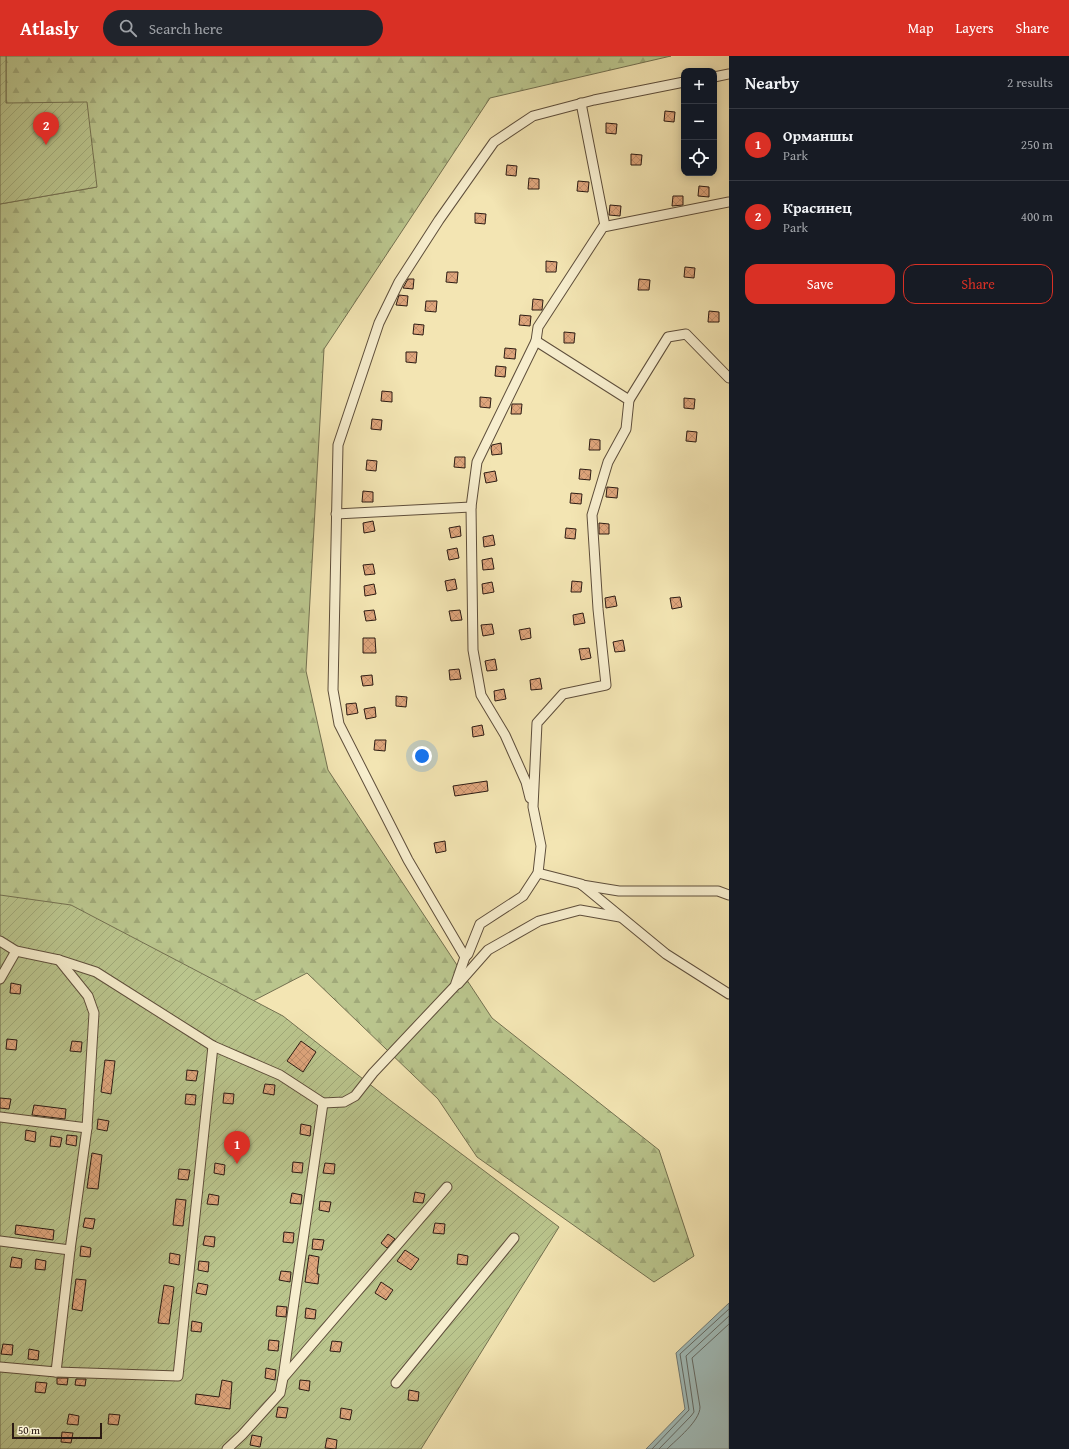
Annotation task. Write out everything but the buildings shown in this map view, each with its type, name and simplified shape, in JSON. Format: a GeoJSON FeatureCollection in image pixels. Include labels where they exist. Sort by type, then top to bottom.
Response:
{"type":"FeatureCollection","features":[{"type":"Feature","properties":{"kind":"street"},"geometry":{"type":"LineString","coordinates":[[717,76],[729,74]]}},
{"type":"Feature","properties":{"kind":"street"},"geometry":{"type":"LineString","coordinates":[[465,957],[408,860],[339,724],[333,690],[338,444],[379,323],[399,282],[439,220],[494,142],[533,116],[580,103],[681,83]]}},
{"type":"Feature","properties":{"kind":"street"},"geometry":{"type":"LineString","coordinates":[[580,103],[605,226]]}},
{"type":"Feature","properties":{"kind":"street"},"geometry":{"type":"LineString","coordinates":[[455,986],[465,957],[468,954],[480,924],[523,896],[538,873],[541,846],[526,782],[505,735],[481,694],[473,650],[471,507],[477,462],[536,341],[538,327],[603,227],[729,202]]}},
{"type":"Feature","properties":{"kind":"street"},"geometry":{"type":"LineString","coordinates":[[533,807],[537,723],[563,694],[606,685],[598,609],[592,515],[608,462],[626,430],[629,400],[668,337],[686,334],[729,378]]}},
{"type":"Feature","properties":{"kind":"street"},"geometry":{"type":"LineString","coordinates":[[536,341],[629,400]]}},
{"type":"Feature","properties":{"kind":"street"},"geometry":{"type":"LineString","coordinates":[[336,514],[471,507]]}},
{"type":"Feature","properties":{"kind":"street"},"geometry":{"type":"LineString","coordinates":[[538,873],[581,884],[619,891],[718,891],[729,895]]}},
{"type":"Feature","properties":{"kind":"street"},"geometry":{"type":"LineString","coordinates":[[581,884],[666,954],[729,994]]}},
{"type":"Feature","properties":{"kind":"street"},"geometry":{"type":"LineString","coordinates":[[0,941],[16,951],[60,960],[96,972],[213,1046],[280,1075],[323,1103],[344,1102],[355,1096],[372,1073],[488,950],[539,921],[580,910],[622,917]]}},
{"type":"Feature","properties":{"kind":"street"},"geometry":{"type":"LineString","coordinates":[[0,979],[16,951]]}},
{"type":"Feature","properties":{"kind":"street"},"geometry":{"type":"LineString","coordinates":[[56,1372],[70,1250],[87,1128],[94,1013],[88,996],[60,960]]}},
{"type":"Feature","properties":{"kind":"street"},"geometry":{"type":"LineString","coordinates":[[0,1367],[56,1372],[178,1376],[213,1046]]}},
{"type":"Feature","properties":{"kind":"street"},"geometry":{"type":"LineString","coordinates":[[227,1449],[242,1435],[280,1393],[323,1103]]}},
{"type":"Feature","properties":{"kind":"street"},"geometry":{"type":"LineString","coordinates":[[0,1117],[87,1128]]}},
{"type":"Feature","properties":{"kind":"street"},"geometry":{"type":"LineString","coordinates":[[283,1378],[447,1186]]}},
{"type":"Feature","properties":{"kind":"street"},"geometry":{"type":"LineString","coordinates":[[396,1383],[514,1238]]}},
{"type":"Feature","properties":{"kind":"street"},"geometry":{"type":"LineString","coordinates":[[0,1241],[70,1250]]}},
{"type":"Feature","properties":{"kind":"green space"},"geometry":{"type":"Polygon","coordinates":[[[0,56],[6,56],[6,103],[87,102],[97,187],[0,204],[0,56]]]}},
{"type":"Feature","properties":{"kind":"green space"},"geometry":{"type":"Polygon","coordinates":[[[6,56],[671,56],[490,98],[324,349],[306,671],[328,770],[492,1018],[659,1150],[694,1256],[654,1282],[477,1157],[438,1099],[307,973],[226,1015],[0,905],[0,204],[97,187],[6,103],[6,56]]]}},
{"type":"Feature","properties":{"kind":"green space"},"geometry":{"type":"Polygon","coordinates":[[[0,895],[71,905],[283,1016],[391,1101],[559,1227],[421,1449],[0,1449],[0,895]]]}},
{"type":"Feature","properties":{"kind":"water"},"geometry":{"type":"Polygon","coordinates":[[[729,1303],[729,1449],[646,1449],[685,1409],[676,1353],[729,1303]]]}},
{"type":"Feature","properties":{"kind":"place","name":"Красинец"},"geometry":{"type":"Point","coordinates":[46,145]}},
{"type":"Feature","properties":{"kind":"place","name":"Орманшы"},"geometry":{"type":"Point","coordinates":[237,1164]}}]}
